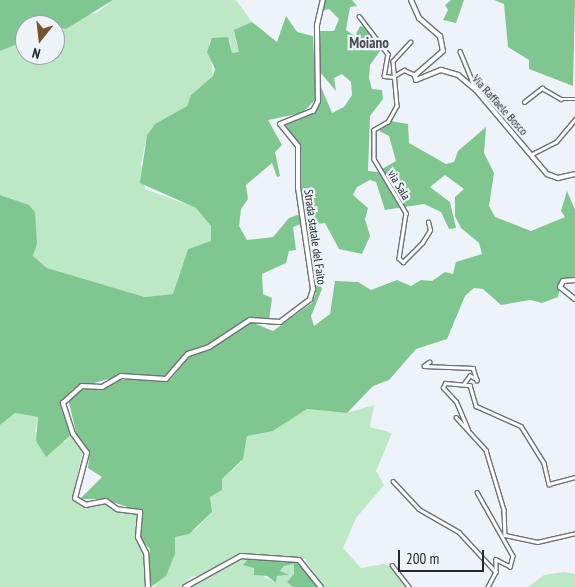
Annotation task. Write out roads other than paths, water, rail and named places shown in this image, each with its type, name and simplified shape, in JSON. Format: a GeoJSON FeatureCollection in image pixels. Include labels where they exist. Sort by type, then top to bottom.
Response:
{"type":"FeatureCollection","features":[{"type":"Feature","properties":{"kind":"street","name":"Strada statale del Faito"},"geometry":{"type":"LineString","coordinates":[[148,587],[146,553],[138,537],[140,512],[117,508],[106,501],[86,505],[75,498],[87,453],[73,434],[63,403],[77,388],[102,387],[121,376],[166,379],[188,354],[209,347],[250,320],[280,322],[310,299],[314,289],[298,188],[299,150],[280,124],[313,111],[318,101],[317,26],[323,0]]}},
{"type":"Feature","properties":{"kind":"street"},"geometry":{"type":"LineString","coordinates":[[359,16],[388,54],[384,76],[394,76],[404,70],[415,75],[443,51],[440,36],[419,18],[411,0]]}},
{"type":"Feature","properties":{"kind":"street"},"geometry":{"type":"LineString","coordinates":[[394,76],[393,61],[411,42]]}},
{"type":"Feature","properties":{"kind":"street"},"geometry":{"type":"LineString","coordinates":[[460,51],[476,90]]}},
{"type":"Feature","properties":{"kind":"street","name":"Via Raffaele Bosco"},"geometry":{"type":"LineString","coordinates":[[415,75],[422,81],[445,70],[476,90],[550,176],[575,174]]}},
{"type":"Feature","properties":{"kind":"street","name":"via Sala"},"geometry":{"type":"LineString","coordinates":[[394,76],[396,110],[374,130],[373,144],[375,162],[406,212],[399,258],[403,262],[419,248],[430,230],[428,222]]}},
{"type":"Feature","properties":{"kind":"street"},"geometry":{"type":"LineString","coordinates":[[524,102],[542,88],[561,99],[575,99]]}},
{"type":"Feature","properties":{"kind":"street"},"geometry":{"type":"LineString","coordinates":[[532,154],[556,142],[575,119]]}},
{"type":"Feature","properties":{"kind":"street"},"geometry":{"type":"LineString","coordinates":[[575,280],[563,281],[560,287],[575,299]]}},
{"type":"Feature","properties":{"kind":"street"},"geometry":{"type":"LineString","coordinates":[[430,362],[424,366],[473,368],[477,380],[470,376],[465,383]]}},
{"type":"Feature","properties":{"kind":"street"},"geometry":{"type":"LineString","coordinates":[[468,430],[457,406],[443,384],[465,383],[473,389],[476,406],[508,417],[529,434],[544,462],[549,484],[575,477]]}},
{"type":"Feature","properties":{"kind":"street"},"geometry":{"type":"LineString","coordinates":[[456,417],[486,450],[494,470],[512,565],[496,560],[496,572],[488,587]]}},
{"type":"Feature","properties":{"kind":"street"},"geometry":{"type":"LineString","coordinates":[[393,481],[419,509],[459,532],[496,572]]}},
{"type":"Feature","properties":{"kind":"street"},"geometry":{"type":"LineString","coordinates":[[477,492],[505,535],[537,542],[575,534]]}},
{"type":"Feature","properties":{"kind":"street"},"geometry":{"type":"LineString","coordinates":[[185,587],[241,556],[299,560],[321,587]]}},
{"type":"Feature","properties":{"kind":"street"},"geometry":{"type":"LineString","coordinates":[[392,565],[409,587]]}},
{"type":"Feature","properties":{"kind":"district","name":"Moiano"},"geometry":{"type":"Point","coordinates":[369,43]}}]}
